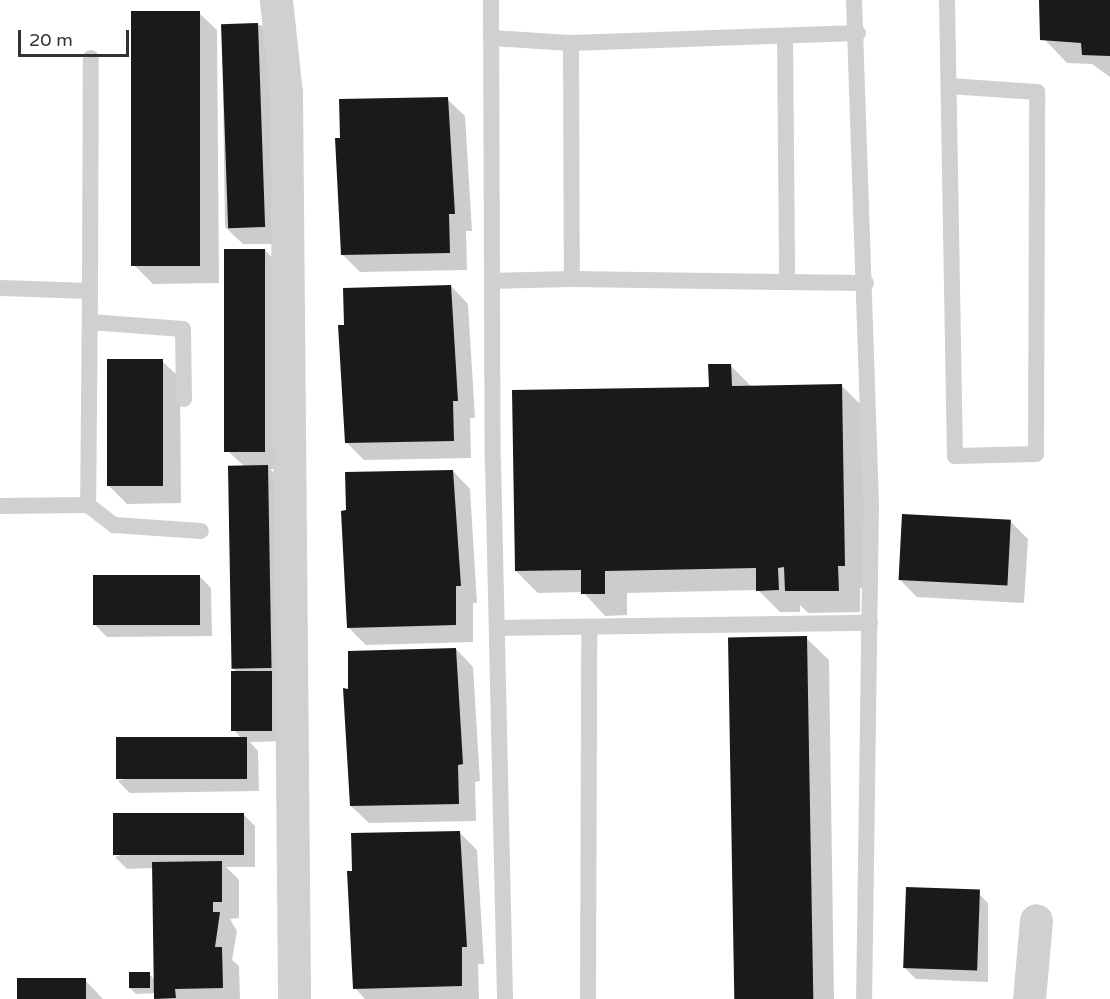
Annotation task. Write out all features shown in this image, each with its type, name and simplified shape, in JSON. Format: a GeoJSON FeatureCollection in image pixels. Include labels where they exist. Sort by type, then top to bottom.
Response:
{"type":"FeatureCollection","features":[{"type":"Feature","properties":{"kind":"street"},"geometry":{"type":"LineString","coordinates":[[276,0],[286,93],[294,999]]}},
{"type":"Feature","properties":{"kind":"street"},"geometry":{"type":"LineString","coordinates":[[1029,999],[1036,920]]}},
{"type":"Feature","properties":{"kind":"lane"},"geometry":{"type":"LineString","coordinates":[[491,0],[492,281],[505,999]]}},
{"type":"Feature","properties":{"kind":"lane"},"geometry":{"type":"LineString","coordinates":[[854,0],[858,33],[866,283],[870,623],[864,999]]}},
{"type":"Feature","properties":{"kind":"lane"},"geometry":{"type":"LineString","coordinates":[[947,0],[955,456],[1036,454],[1037,92],[949,86]]}},
{"type":"Feature","properties":{"kind":"lane"},"geometry":{"type":"LineString","coordinates":[[491,38],[571,43],[858,33]]}},
{"type":"Feature","properties":{"kind":"lane"},"geometry":{"type":"LineString","coordinates":[[785,36],[787,282]]}},
{"type":"Feature","properties":{"kind":"lane"},"geometry":{"type":"LineString","coordinates":[[571,43],[572,279]]}},
{"type":"Feature","properties":{"kind":"lane"},"geometry":{"type":"LineString","coordinates":[[88,505],[91,58]]}},
{"type":"Feature","properties":{"kind":"lane"},"geometry":{"type":"LineString","coordinates":[[492,281],[572,279],[866,283]]}},
{"type":"Feature","properties":{"kind":"lane"},"geometry":{"type":"LineString","coordinates":[[0,288],[90,291]]}},
{"type":"Feature","properties":{"kind":"lane"},"geometry":{"type":"LineString","coordinates":[[90,322],[183,329],[184,399]]}},
{"type":"Feature","properties":{"kind":"lane"},"geometry":{"type":"LineString","coordinates":[[0,506],[88,505],[114,525],[201,531]]}},
{"type":"Feature","properties":{"kind":"lane"},"geometry":{"type":"LineString","coordinates":[[497,628],[870,623]]}},
{"type":"Feature","properties":{"kind":"lane"},"geometry":{"type":"LineString","coordinates":[[588,627],[588,999]]}},
{"type":"Feature","properties":{"kind":"building"},"geometry":{"type":"Polygon","coordinates":[[[1039,0],[1110,0],[1110,56],[1082,55],[1081,43],[1040,40],[1039,0]]]}},
{"type":"Feature","properties":{"kind":"building"},"geometry":{"type":"Polygon","coordinates":[[[131,11],[200,11],[200,266],[131,266],[131,11]]]}},
{"type":"Feature","properties":{"kind":"building"},"geometry":{"type":"Polygon","coordinates":[[[258,23],[265,227],[228,228],[221,24],[258,23]]]}},
{"type":"Feature","properties":{"kind":"building"},"geometry":{"type":"Polygon","coordinates":[[[448,97],[455,214],[449,214],[450,253],[341,255],[335,138],[340,138],[339,99],[448,97]]]}},
{"type":"Feature","properties":{"kind":"building"},"geometry":{"type":"Polygon","coordinates":[[[224,249],[265,249],[265,452],[224,452],[224,249]]]}},
{"type":"Feature","properties":{"kind":"building"},"geometry":{"type":"Polygon","coordinates":[[[451,285],[458,401],[453,401],[454,441],[345,443],[338,325],[344,325],[343,288],[451,285]]]}},
{"type":"Feature","properties":{"kind":"building"},"geometry":{"type":"Polygon","coordinates":[[[107,359],[163,359],[163,486],[107,486],[107,359]]]}},
{"type":"Feature","properties":{"kind":"building"},"geometry":{"type":"Polygon","coordinates":[[[708,364],[731,364],[732,386],[842,384],[845,566],[838,566],[839,591],[785,591],[784,567],[778,568],[779,590],[756,591],[756,568],[605,571],[605,594],[581,594],[581,570],[515,571],[512,390],[709,387],[708,364]]]}},
{"type":"Feature","properties":{"kind":"building"},"geometry":{"type":"Polygon","coordinates":[[[268,465],[272,668],[232,669],[228,466],[268,465]]]}},
{"type":"Feature","properties":{"kind":"building"},"geometry":{"type":"Polygon","coordinates":[[[453,470],[461,586],[456,586],[456,625],[347,628],[341,511],[346,510],[345,472],[453,470]]]}},
{"type":"Feature","properties":{"kind":"building"},"geometry":{"type":"Polygon","coordinates":[[[902,514],[1011,520],[1007,586],[899,580],[902,514]]]}},
{"type":"Feature","properties":{"kind":"building"},"geometry":{"type":"Polygon","coordinates":[[[93,575],[200,575],[200,625],[93,625],[93,575]]]}},
{"type":"Feature","properties":{"kind":"building"},"geometry":{"type":"Polygon","coordinates":[[[807,636],[813,999],[734,999],[728,637],[807,636]]]}},
{"type":"Feature","properties":{"kind":"building"},"geometry":{"type":"Polygon","coordinates":[[[456,648],[463,764],[458,765],[459,804],[350,806],[343,688],[348,689],[348,651],[456,648]]]}},
{"type":"Feature","properties":{"kind":"building"},"geometry":{"type":"Polygon","coordinates":[[[231,671],[272,671],[272,731],[231,731],[231,671]]]}},
{"type":"Feature","properties":{"kind":"building"},"geometry":{"type":"Polygon","coordinates":[[[116,737],[247,737],[247,779],[116,779],[116,737]]]}},
{"type":"Feature","properties":{"kind":"building"},"geometry":{"type":"Polygon","coordinates":[[[113,813],[244,813],[244,855],[113,855],[113,813]]]}},
{"type":"Feature","properties":{"kind":"building"},"geometry":{"type":"Polygon","coordinates":[[[460,831],[467,947],[462,947],[462,986],[353,989],[347,871],[352,871],[351,833],[460,831]]]}},
{"type":"Feature","properties":{"kind":"building"},"geometry":{"type":"Polygon","coordinates":[[[222,861],[222,902],[213,902],[213,912],[220,912],[215,947],[222,947],[223,988],[175,989],[176,998],[154,999],[152,862],[222,861]]]}},
{"type":"Feature","properties":{"kind":"building"},"geometry":{"type":"Polygon","coordinates":[[[906,887],[980,890],[977,971],[903,968],[906,887]]]}},
{"type":"Feature","properties":{"kind":"building"},"geometry":{"type":"Polygon","coordinates":[[[129,972],[150,972],[150,988],[129,988],[129,972]]]}},
{"type":"Feature","properties":{"kind":"building"},"geometry":{"type":"Polygon","coordinates":[[[17,978],[86,978],[86,999],[17,999],[17,978]]]}}]}
